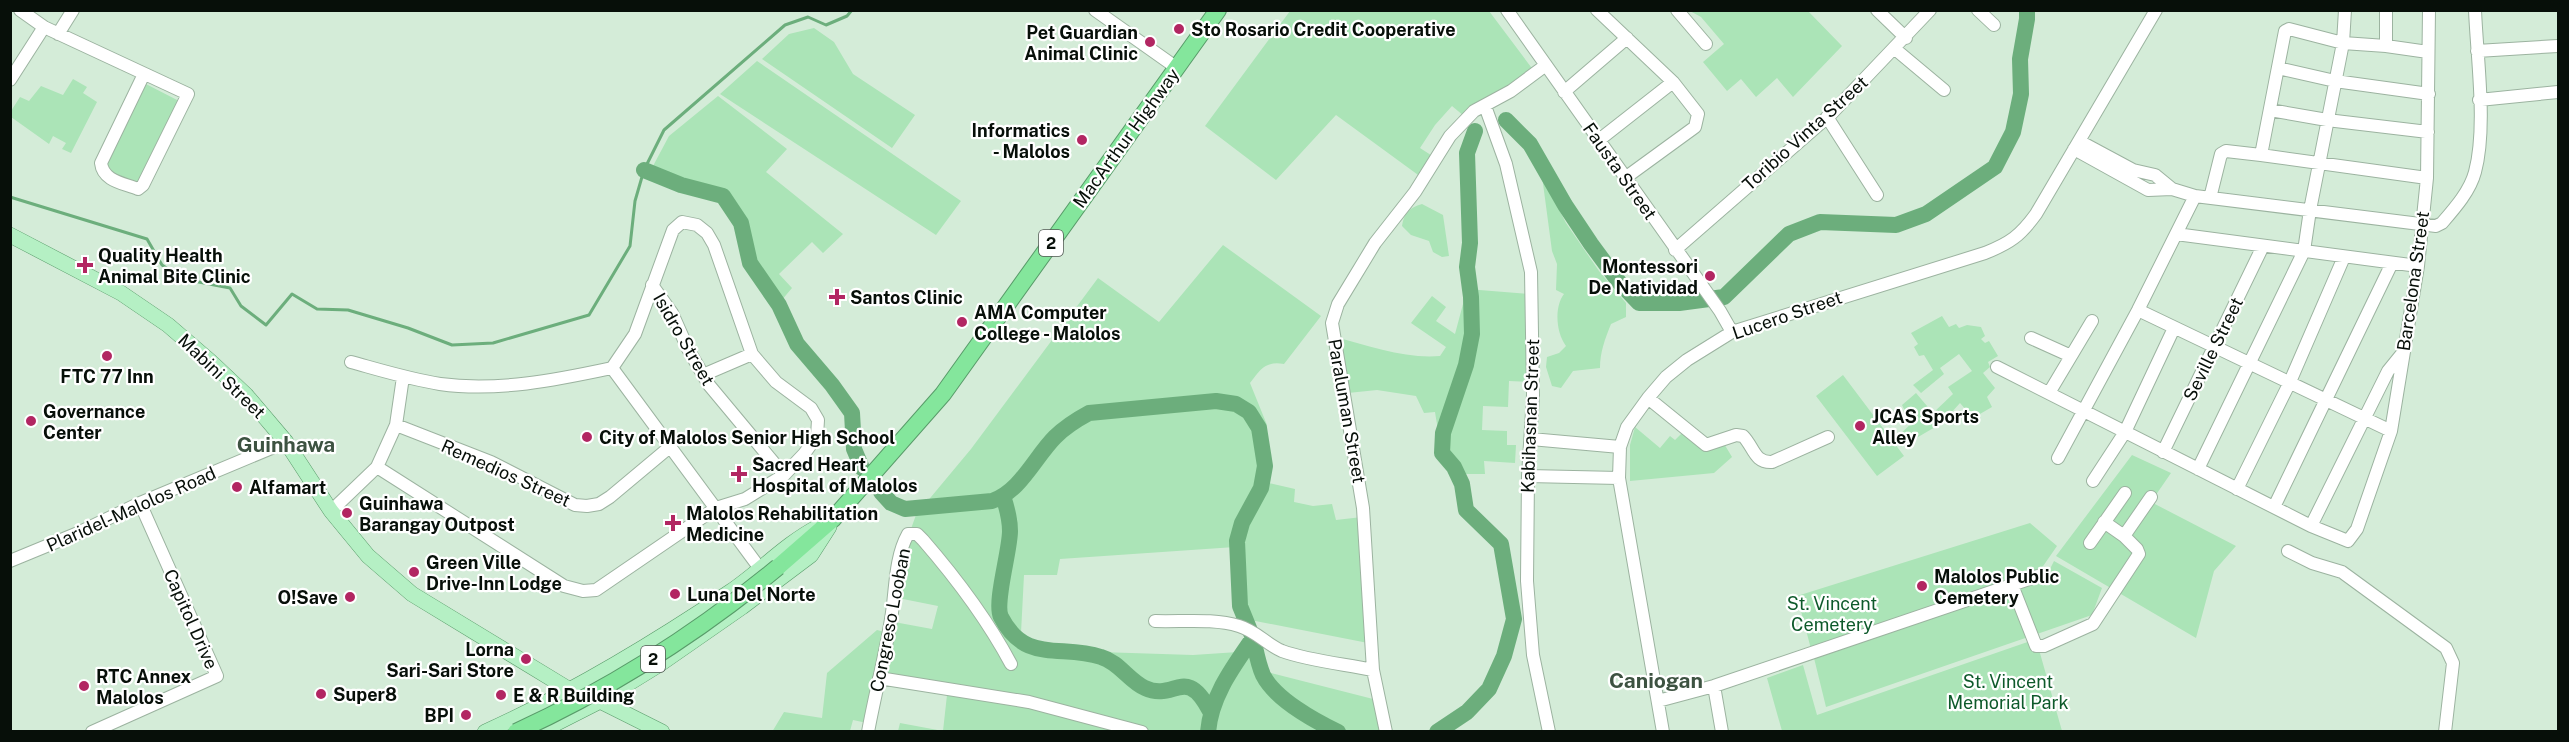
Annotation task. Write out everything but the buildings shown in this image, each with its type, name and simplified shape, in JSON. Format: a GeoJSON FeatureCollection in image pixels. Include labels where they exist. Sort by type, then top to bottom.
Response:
{"type":"FeatureCollection","features":[{"type":"Feature","properties":{"kind":"highway","name":"MacArthur Highway"},"geometry":{"type":"LineString","coordinates":[[516,732],[606,687],[662,653],[745,594],[834,519],[943,394],[1218,10]]}},
{"type":"Feature","properties":{"kind":"main road","name":"Mabini Street"},"geometry":{"type":"LineString","coordinates":[[10,235],[121,293],[168,325],[211,362],[246,395],[286,442],[331,511],[369,556],[412,594],[570,690],[600,701],[660,731]]}},
{"type":"Feature","properties":{"kind":"main road","name":"MacArthur Highway"},"geometry":{"type":"LineString","coordinates":[[485,732],[570,690],[651,644],[761,570],[797,538],[834,519]]}},
{"type":"Feature","properties":{"kind":"main road","name":"MacArthur Highway"},"geometry":{"type":"LineString","coordinates":[[539,732],[600,701],[669,658],[811,555],[834,519]]}},
{"type":"Feature","properties":{"kind":"street"},"geometry":{"type":"LineString","coordinates":[[20,10],[44,27],[188,94],[143,185],[138,189],[107,177],[102,171],[101,163],[144,74]]}},
{"type":"Feature","properties":{"kind":"street"},"geometry":{"type":"LineString","coordinates":[[58,34],[73,10]]}},
{"type":"Feature","properties":{"kind":"street"},"geometry":{"type":"LineString","coordinates":[[1095,10],[1177,68]]}},
{"type":"Feature","properties":{"kind":"street","name":"Fausta Street"},"geometry":{"type":"LineString","coordinates":[[1507,10],[1674,250],[1720,311],[1731,332]]}},
{"type":"Feature","properties":{"kind":"street"},"geometry":{"type":"LineString","coordinates":[[1598,10],[1672,82],[1698,114],[1695,126],[1625,178]]}},
{"type":"Feature","properties":{"kind":"street"},"geometry":{"type":"LineString","coordinates":[[1677,10],[1706,44]]}},
{"type":"Feature","properties":{"kind":"street"},"geometry":{"type":"LineString","coordinates":[[1877,10],[1906,38]]}},
{"type":"Feature","properties":{"kind":"street","name":"Toribio Vinta Street"},"geometry":{"type":"LineString","coordinates":[[1674,250],[1827,117],[1906,38],[1930,10]]}},
{"type":"Feature","properties":{"kind":"street"},"geometry":{"type":"LineString","coordinates":[[1978,10],[1994,25]]}},
{"type":"Feature","properties":{"kind":"street"},"geometry":{"type":"LineString","coordinates":[[2198,469],[2304,251],[2343,43],[2345,10]]}},
{"type":"Feature","properties":{"kind":"street"},"geometry":{"type":"LineString","coordinates":[[2386,10],[2386,46]]}},
{"type":"Feature","properties":{"kind":"street","name":"Barcelona Street"},"geometry":{"type":"LineString","coordinates":[[2311,526],[2348,541],[2358,529],[2391,431],[2418,266],[2427,178],[2429,10]]}},
{"type":"Feature","properties":{"kind":"street"},"geometry":{"type":"LineString","coordinates":[[2077,145],[2148,190],[2172,189],[2195,196],[2422,222],[2436,226],[2442,223],[2468,189],[2475,172],[2481,130],[2476,11]]}},
{"type":"Feature","properties":{"kind":"street","name":"Lucero Street"},"geometry":{"type":"LineString","coordinates":[[1663,732],[1619,478],[1620,447],[1627,427],[1666,377],[1687,360],[1731,332],[1985,253],[2023,233],[2037,214],[2153,12]]}},
{"type":"Feature","properties":{"kind":"street"},"geometry":{"type":"LineString","coordinates":[[10,80],[44,27]]}},
{"type":"Feature","properties":{"kind":"street"},"geometry":{"type":"LineString","coordinates":[[2261,155],[2283,35],[2289,29],[2343,43],[2427,52]]}},
{"type":"Feature","properties":{"kind":"street"},"geometry":{"type":"LineString","coordinates":[[1564,92],[1627,38]]}},
{"type":"Feature","properties":{"kind":"street"},"geometry":{"type":"LineString","coordinates":[[2477,51],[2559,46]]}},
{"type":"Feature","properties":{"kind":"street"},"geometry":{"type":"LineString","coordinates":[[1895,49],[1944,90]]}},
{"type":"Feature","properties":{"kind":"street","name":"Paraluman Street"},"geometry":{"type":"LineString","coordinates":[[1386,732],[1373,670],[1363,508],[1332,323],[1338,304],[1375,243],[1415,192],[1450,136],[1474,111],[1511,91],[1546,65]]}},
{"type":"Feature","properties":{"kind":"street"},"geometry":{"type":"LineString","coordinates":[[2278,68],[2335,81],[2429,94]]}},
{"type":"Feature","properties":{"kind":"street"},"geometry":{"type":"LineString","coordinates":[[1599,140],[1672,82]]}},
{"type":"Feature","properties":{"kind":"street"},"geometry":{"type":"LineString","coordinates":[[2479,100],[2559,92]]}},
{"type":"Feature","properties":{"kind":"street","name":"Kabihasnan Street"},"geometry":{"type":"LineString","coordinates":[[1485,106],[1506,164],[1531,272],[1533,395],[1528,476],[1527,581],[1533,656],[1549,732]]}},
{"type":"Feature","properties":{"kind":"street"},"geometry":{"type":"LineString","coordinates":[[2270,110],[2327,120],[2428,132]]}},
{"type":"Feature","properties":{"kind":"street"},"geometry":{"type":"LineString","coordinates":[[1827,117],[1877,195]]}},
{"type":"Feature","properties":{"kind":"street"},"geometry":{"type":"LineString","coordinates":[[2077,145],[2133,170],[2155,174],[2172,189]]}},
{"type":"Feature","properties":{"kind":"street"},"geometry":{"type":"LineString","coordinates":[[2210,198],[2221,154],[2226,151],[2427,178]]}},
{"type":"Feature","properties":{"kind":"street"},"geometry":{"type":"LineString","coordinates":[[2139,185],[2144,173]]}},
{"type":"Feature","properties":{"kind":"street"},"geometry":{"type":"LineString","coordinates":[[2058,458],[2138,310],[2195,196]]}},
{"type":"Feature","properties":{"kind":"street"},"geometry":{"type":"LineString","coordinates":[[351,362],[403,377],[442,384],[483,386],[545,382],[612,368],[635,334],[673,230],[682,222],[702,228],[714,245],[752,354],[776,382],[811,408],[818,420],[817,436],[784,475],[745,499],[716,508],[596,590],[583,591],[564,586],[377,467]]}},
{"type":"Feature","properties":{"kind":"street"},"geometry":{"type":"LineString","coordinates":[[2176,234],[2418,266]]}},
{"type":"Feature","properties":{"kind":"street","name":"Seville Street"},"geometry":{"type":"LineString","coordinates":[[2163,452],[2263,246]]}},
{"type":"Feature","properties":{"kind":"street"},"geometry":{"type":"LineString","coordinates":[[2237,489],[2289,384],[2344,256]]}},
{"type":"Feature","properties":{"kind":"street"},"geometry":{"type":"LineString","coordinates":[[2274,507],[2327,402],[2392,263]]}},
{"type":"Feature","properties":{"kind":"street","name":"Isidro Street"},"geometry":{"type":"LineString","coordinates":[[652,285],[672,313],[709,385],[784,475]]}},
{"type":"Feature","properties":{"kind":"street"},"geometry":{"type":"LineString","coordinates":[[2138,310],[2391,431]]}},
{"type":"Feature","properties":{"kind":"street"},"geometry":{"type":"LineString","coordinates":[[2049,393],[2092,321]]}},
{"type":"Feature","properties":{"kind":"street"},"geometry":{"type":"LineString","coordinates":[[2093,481],[2125,432],[2174,328]]}},
{"type":"Feature","properties":{"kind":"street"},"geometry":{"type":"LineString","coordinates":[[2031,338],[2071,356]]}},
{"type":"Feature","properties":{"kind":"street"},"geometry":{"type":"LineString","coordinates":[[703,375],[752,354]]}},
{"type":"Feature","properties":{"kind":"street"},"geometry":{"type":"LineString","coordinates":[[1997,367],[2311,526],[2388,370],[2403,354]]}},
{"type":"Feature","properties":{"kind":"street"},"geometry":{"type":"LineString","coordinates":[[612,368],[761,570]]}},
{"type":"Feature","properties":{"kind":"street"},"geometry":{"type":"LineString","coordinates":[[331,511],[377,467],[396,425],[403,377]]}},
{"type":"Feature","properties":{"kind":"street"},"geometry":{"type":"LineString","coordinates":[[1648,398],[1706,445],[1736,435],[1743,436],[1758,460],[1764,462],[1772,462],[1828,437]]}},
{"type":"Feature","properties":{"kind":"street","name":"Remedios Street"},"geometry":{"type":"LineString","coordinates":[[396,425],[492,462],[563,500],[588,506],[599,504],[610,498],[671,446]]}},
{"type":"Feature","properties":{"kind":"street"},"geometry":{"type":"LineString","coordinates":[[1531,439],[1620,447]]}},
{"type":"Feature","properties":{"kind":"street","name":"Plaridel-Malolos Road"},"geometry":{"type":"LineString","coordinates":[[10,561],[286,442]]}},
{"type":"Feature","properties":{"kind":"street"},"geometry":{"type":"LineString","coordinates":[[1528,476],[1619,478]]}},
{"type":"Feature","properties":{"kind":"street"},"geometry":{"type":"LineString","coordinates":[[2090,543],[2125,493]]}},
{"type":"Feature","properties":{"kind":"street"},"geometry":{"type":"LineString","coordinates":[[2124,536],[2151,497]]}},
{"type":"Feature","properties":{"kind":"street","name":"Capitol Drive"},"geometry":{"type":"LineString","coordinates":[[92,732],[217,676],[140,503]]}},
{"type":"Feature","properties":{"kind":"street"},"geometry":{"type":"LineString","coordinates":[[2012,585],[2036,646],[2044,646],[2093,624],[2139,554],[2138,549],[2124,536],[2104,522]]}},
{"type":"Feature","properties":{"kind":"street","name":"Congreso Looban"},"geometry":{"type":"LineString","coordinates":[[868,732],[891,619],[898,562],[908,534],[917,534],[956,579],[1001,645],[1011,664]]}},
{"type":"Feature","properties":{"kind":"street"},"geometry":{"type":"LineString","coordinates":[[2288,551],[2312,563],[2342,572],[2446,648],[2453,663],[2445,732]]}},
{"type":"Feature","properties":{"kind":"street"},"geometry":{"type":"LineString","coordinates":[[1658,701],[1714,686],[2038,576]]}},
{"type":"Feature","properties":{"kind":"street"},"geometry":{"type":"LineString","coordinates":[[1155,621],[1222,623],[1239,626],[1257,634],[1266,644],[1285,652],[1373,670]]}},
{"type":"Feature","properties":{"kind":"street"},"geometry":{"type":"LineString","coordinates":[[879,678],[1029,702],[1142,732]]}},
{"type":"Feature","properties":{"kind":"street"},"geometry":{"type":"LineString","coordinates":[[1714,686],[1722,732]]}},
{"type":"Feature","properties":{"kind":"green space"},"geometry":{"type":"Polygon","coordinates":[[[1290,11],[1489,11],[1534,71],[1464,116],[1452,106],[1435,125],[1420,148],[1437,159],[1425,180],[1336,115],[1276,180],[1205,126],[1290,11]]]}},
{"type":"Feature","properties":{"kind":"green space"},"geometry":{"type":"Polygon","coordinates":[[[1690,11],[1808,11],[1842,46],[1793,97],[1777,78],[1756,97],[1741,79],[1727,91],[1703,62],[1724,44],[1701,17],[1690,11]]]}},
{"type":"Feature","properties":{"kind":"green space"},"geometry":{"type":"Polygon","coordinates":[[[814,28],[834,42],[853,74],[915,115],[892,148],[762,59],[789,34],[814,28]]]}},
{"type":"Feature","properties":{"kind":"green space"},"geometry":{"type":"Polygon","coordinates":[[[757,61],[961,201],[936,235],[720,94],[757,61]]]}},
{"type":"Feature","properties":{"kind":"green space"},"geometry":{"type":"Polygon","coordinates":[[[73,79],[87,87],[83,93],[97,102],[71,153],[62,149],[66,143],[53,136],[49,144],[11,117],[11,111],[20,97],[29,101],[41,86],[63,95],[73,79]]]}},
{"type":"Feature","properties":{"kind":"green space"},"geometry":{"type":"Polygon","coordinates":[[[144,83],[179,101],[138,185],[102,167],[144,83]]]}},
{"type":"Feature","properties":{"kind":"green space"},"geometry":{"type":"Polygon","coordinates":[[[718,96],[787,149],[766,172],[843,234],[823,253],[812,242],[779,274],[792,288],[781,301],[754,261],[744,221],[725,193],[682,181],[653,166],[669,136],[718,96]]]}},
{"type":"Feature","properties":{"kind":"green space"},"geometry":{"type":"Polygon","coordinates":[[[1542,176],[1566,223],[1599,271],[1626,303],[1626,317],[1611,324],[1602,351],[1600,368],[1573,371],[1561,388],[1552,386],[1546,367],[1547,357],[1559,353],[1566,346],[1558,327],[1559,306],[1564,294],[1556,290],[1557,264],[1552,251],[1542,176]]]}},
{"type":"Feature","properties":{"kind":"green space"},"geometry":{"type":"Polygon","coordinates":[[[1422,204],[1443,215],[1449,256],[1442,257],[1433,252],[1429,241],[1411,235],[1402,226],[1408,212],[1422,204]]]}},
{"type":"Feature","properties":{"kind":"green space"},"geometry":{"type":"Polygon","coordinates":[[[1223,245],[1321,316],[1284,364],[1268,365],[1250,383],[1267,425],[1264,482],[1295,489],[1294,502],[1313,506],[1332,504],[1336,520],[1362,517],[1368,643],[1240,618],[1235,547],[1060,559],[1057,575],[1024,575],[1021,633],[1032,642],[1050,647],[1100,652],[1193,655],[1253,651],[1255,669],[1377,700],[1383,731],[943,731],[948,686],[889,677],[884,671],[894,622],[932,629],[938,606],[898,598],[908,537],[916,515],[971,449],[1098,278],[1159,322],[1223,245]]]}},
{"type":"Feature","properties":{"kind":"green space"},"geometry":{"type":"Polygon","coordinates":[[[1467,289],[1529,294],[1530,382],[1509,381],[1508,407],[1483,406],[1482,430],[1507,431],[1507,445],[1516,445],[1515,463],[1484,461],[1485,474],[1459,474],[1442,445],[1435,412],[1424,413],[1416,396],[1377,390],[1348,393],[1336,337],[1401,354],[1440,356],[1446,347],[1411,323],[1432,296],[1446,307],[1436,321],[1455,334],[1467,289]]]}},
{"type":"Feature","properties":{"kind":"green space"},"geometry":{"type":"Polygon","coordinates":[[[1942,316],[1949,327],[1956,324],[1959,328],[1967,325],[1981,327],[1985,336],[1981,339],[1985,343],[1989,341],[1998,356],[1988,362],[1990,367],[1983,373],[1995,388],[1987,397],[1992,407],[1973,418],[1960,403],[1942,423],[1901,447],[1896,438],[1915,420],[1911,415],[1908,417],[1902,405],[1916,393],[1933,413],[1953,394],[1948,387],[1972,371],[1959,354],[1940,368],[1944,374],[1921,393],[1913,385],[1933,370],[1924,355],[1919,356],[1914,347],[1918,344],[1911,333],[1942,316]]]}},
{"type":"Feature","properties":{"kind":"green space","name":"JCAS Sports Alley"},"geometry":{"type":"Polygon","coordinates":[[[1843,375],[1904,456],[1877,476],[1816,396],[1843,375]]]}},
{"type":"Feature","properties":{"kind":"green space"},"geometry":{"type":"Polygon","coordinates":[[[1689,426],[1708,446],[1723,442],[1732,457],[1714,473],[1630,481],[1630,445],[1635,427],[1660,448],[1670,436],[1675,440],[1689,426]]]}},
{"type":"Feature","properties":{"kind":"green space"},"geometry":{"type":"Polygon","coordinates":[[[2132,455],[2171,473],[2151,502],[2236,546],[2214,571],[2196,638],[2056,556],[2132,455]]]}},
{"type":"Feature","properties":{"kind":"green space","name":"St. Vincent Cemetery"},"geometry":{"type":"Polygon","coordinates":[[[2030,523],[2057,546],[2039,572],[1811,649],[1797,596],[2030,523]]]}},
{"type":"Feature","properties":{"kind":"green space"},"geometry":{"type":"Polygon","coordinates":[[[2054,561],[2102,588],[2092,615],[1826,707],[1814,658],[2045,579],[2054,561]]]}},
{"type":"Feature","properties":{"kind":"green space"},"geometry":{"type":"Polygon","coordinates":[[[877,630],[888,633],[867,723],[853,720],[850,731],[772,732],[784,712],[822,718],[827,673],[877,630]]]}},
{"type":"Feature","properties":{"kind":"green space","name":"St. Vincent Memorial Park"},"geometry":{"type":"Polygon","coordinates":[[[2036,639],[2062,731],[1782,731],[1767,678],[1803,665],[1817,715],[2036,639]]]}},
{"type":"Feature","properties":{"kind":"green space"},"geometry":{"type":"Polygon","coordinates":[[[900,723],[943,731],[898,731],[900,723]]]}},
{"type":"Feature","properties":{"kind":"waterway"},"geometry":{"type":"LineString","coordinates":[[10,197],[147,239],[162,265],[183,279],[230,288],[241,306],[266,325],[292,294],[317,309],[348,310],[408,328],[452,345],[493,343],[589,315],[630,246],[635,201],[644,170],[664,130],[785,25],[808,17],[826,25],[847,16],[852,10]]}},
{"type":"Feature","properties":{"kind":"waterway"},"geometry":{"type":"LineString","coordinates":[[1506,120],[1530,144],[1565,205],[1591,244],[1619,282],[1639,303],[1679,303],[1724,297],[1789,234],[1820,222],[1896,225],[1926,214],[1995,167],[2013,132],[2021,94],[2020,59],[2027,10]]}},
{"type":"Feature","properties":{"kind":"waterway"},"geometry":{"type":"LineString","coordinates":[[1437,732],[1467,712],[1489,689],[1504,656],[1514,619],[1501,544],[1466,510],[1462,484],[1454,467],[1442,453],[1443,433],[1466,365],[1472,334],[1467,267],[1470,243],[1467,153],[1475,131]]}},
{"type":"Feature","properties":{"kind":"waterway"},"geometry":{"type":"LineString","coordinates":[[644,170],[681,185],[723,196],[741,223],[750,263],[779,305],[797,344],[832,385],[852,413],[854,449],[862,468]]}},
{"type":"Feature","properties":{"kind":"waterway"},"geometry":{"type":"LineString","coordinates":[[881,492],[891,503],[905,509],[992,501],[1011,490],[1019,482],[1059,433],[1089,413],[1216,401],[1236,404],[1249,412],[1259,428],[1265,466],[1261,488],[1242,523],[1237,541],[1240,606],[1253,638]]}},
{"type":"Feature","properties":{"kind":"waterway"},"geometry":{"type":"LineString","coordinates":[[1003,496],[1010,531],[999,610],[1011,632],[1021,641],[1033,647],[1086,653],[1107,659],[1145,688],[1164,691],[1186,687],[1194,690],[1210,711]]}},
{"type":"Feature","properties":{"kind":"waterway"},"geometry":{"type":"LineString","coordinates":[[1208,732],[1218,694],[1253,638],[1263,675],[1269,684],[1296,708],[1338,732]]}},
{"type":"Feature","properties":{"kind":"place","name":"Sto Rosario Credit Cooperative"},"geometry":{"type":"Point","coordinates":[1179,29]}},
{"type":"Feature","properties":{"kind":"place","name":"Pet Guardian Animal Clinic"},"geometry":{"type":"Point","coordinates":[1150,42]}},
{"type":"Feature","properties":{"kind":"place","name":"Informatics - Malolos"},"geometry":{"type":"Point","coordinates":[1082,140]}},
{"type":"Feature","properties":{"kind":"place","name":"Quality Health Animal Bite Clinic"},"geometry":{"type":"Point","coordinates":[85,265]}},
{"type":"Feature","properties":{"kind":"place","name":"Montessori De Natividad"},"geometry":{"type":"Point","coordinates":[1710,276]}},
{"type":"Feature","properties":{"kind":"place","name":"Santos Clinic"},"geometry":{"type":"Point","coordinates":[837,297]}},
{"type":"Feature","properties":{"kind":"place","name":"AMA Computer College - Malolos"},"geometry":{"type":"Point","coordinates":[962,322]}},
{"type":"Feature","properties":{"kind":"place","name":"FTC 77 Inn"},"geometry":{"type":"Point","coordinates":[107,356]}},
{"type":"Feature","properties":{"kind":"place","name":"Governance Center"},"geometry":{"type":"Point","coordinates":[31,421]}},
{"type":"Feature","properties":{"kind":"place","name":"JCAS Sports Alley"},"geometry":{"type":"Point","coordinates":[1860,426]}},
{"type":"Feature","properties":{"kind":"place","name":"City of Malolos Senior High School"},"geometry":{"type":"Point","coordinates":[587,437]}},
{"type":"Feature","properties":{"kind":"place","name":"Sacred Heart Hospital of Malolos"},"geometry":{"type":"Point","coordinates":[739,474]}},
{"type":"Feature","properties":{"kind":"place","name":"Alfamart"},"geometry":{"type":"Point","coordinates":[237,487]}},
{"type":"Feature","properties":{"kind":"place","name":"Guinhawa Barangay Outpost"},"geometry":{"type":"Point","coordinates":[347,513]}},
{"type":"Feature","properties":{"kind":"place","name":"Malolos Rehabilitation Medicine"},"geometry":{"type":"Point","coordinates":[673,523]}},
{"type":"Feature","properties":{"kind":"place","name":"Green Ville Drive-Inn Lodge"},"geometry":{"type":"Point","coordinates":[414,572]}},
{"type":"Feature","properties":{"kind":"place","name":"Malolos Public Cemetery"},"geometry":{"type":"Point","coordinates":[1922,586]}},
{"type":"Feature","properties":{"kind":"place","name":"Luna Del Norte"},"geometry":{"type":"Point","coordinates":[675,594]}},
{"type":"Feature","properties":{"kind":"place","name":"O!Save"},"geometry":{"type":"Point","coordinates":[350,597]}},
{"type":"Feature","properties":{"kind":"place","name":"Lorna Sari-Sari Store"},"geometry":{"type":"Point","coordinates":[526,659]}},
{"type":"Feature","properties":{"kind":"place","name":"RTC Annex Malolos"},"geometry":{"type":"Point","coordinates":[84,686]}},
{"type":"Feature","properties":{"kind":"place","name":"Super8"},"geometry":{"type":"Point","coordinates":[321,694]}},
{"type":"Feature","properties":{"kind":"place","name":"E & R Building"},"geometry":{"type":"Point","coordinates":[501,695]}},
{"type":"Feature","properties":{"kind":"place","name":"BPI"},"geometry":{"type":"Point","coordinates":[466,715]}},
{"type":"Feature","properties":{"kind":"district","name":"Guinhawa"},"geometry":{"type":"Point","coordinates":[286,444]}},
{"type":"Feature","properties":{"kind":"district","name":"Caniogan"},"geometry":{"type":"Point","coordinates":[1656,680]}}]}
